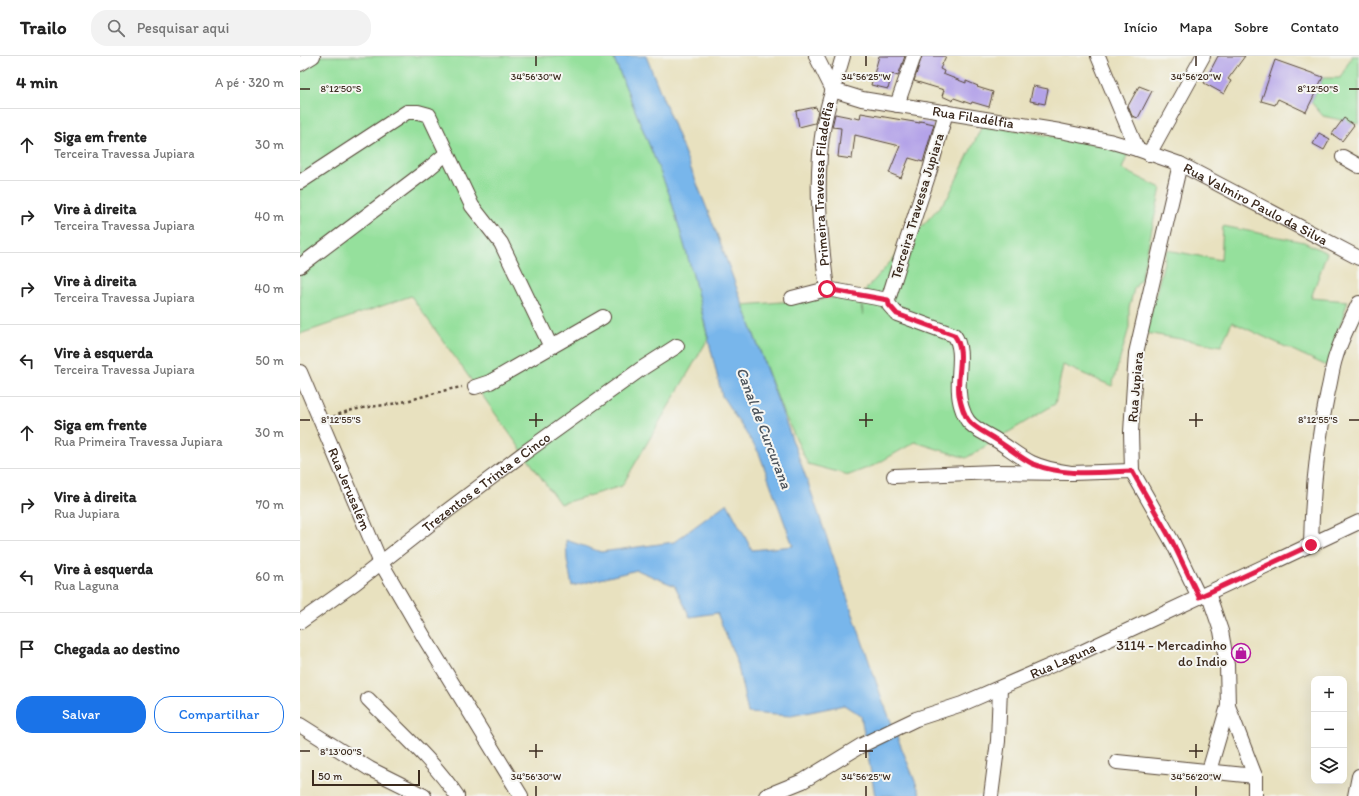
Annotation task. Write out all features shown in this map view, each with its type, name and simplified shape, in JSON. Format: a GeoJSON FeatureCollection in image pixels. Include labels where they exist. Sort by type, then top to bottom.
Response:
{"type":"FeatureCollection","features":[{"type":"Feature","properties":{"kind":"street"},"geometry":{"type":"LineString","coordinates":[[300,64],[313,56]]}},
{"type":"Feature","properties":{"kind":"street"},"geometry":{"type":"LineString","coordinates":[[816,56],[833,90]]}},
{"type":"Feature","properties":{"kind":"street","name":"Primeira Travessa Filadelfia"},"geometry":{"type":"LineString","coordinates":[[827,289],[820,233],[819,174],[824,124],[843,56]]}},
{"type":"Feature","properties":{"kind":"street"},"geometry":{"type":"LineString","coordinates":[[897,105],[914,56]]}},
{"type":"Feature","properties":{"kind":"street"},"geometry":{"type":"LineString","coordinates":[[1098,56],[1143,152]]}},
{"type":"Feature","properties":{"kind":"street"},"geometry":{"type":"LineString","coordinates":[[1143,152],[1203,56]]}},
{"type":"Feature","properties":{"kind":"street","name":"Rua Filadélfia"},"geometry":{"type":"LineString","coordinates":[[833,90],[862,99],[1060,131],[1109,141],[1143,152]]}},
{"type":"Feature","properties":{"kind":"street"},"geometry":{"type":"LineString","coordinates":[[300,182],[407,112],[418,112],[429,115],[472,206],[501,243],[551,347]]}},
{"type":"Feature","properties":{"kind":"street","name":"Terceira Travessa Jupiara"},"geometry":{"type":"LineString","coordinates":[[888,300],[930,170],[946,112]]}},
{"type":"Feature","properties":{"kind":"street","name":"Rua Valmiro Paulo da Silva"},"geometry":{"type":"LineString","coordinates":[[1143,152],[1180,164],[1359,258]]}},
{"type":"Feature","properties":{"kind":"street"},"geometry":{"type":"LineString","coordinates":[[300,266],[427,170],[447,153]]}},
{"type":"Feature","properties":{"kind":"street"},"geometry":{"type":"LineString","coordinates":[[1344,157],[1359,166]]}},
{"type":"Feature","properties":{"kind":"street","name":"Rua Jupiara"},"geometry":{"type":"LineString","coordinates":[[1180,164],[1136,353],[1130,432],[1132,471],[1203,595],[1221,631],[1227,665],[1228,706],[1209,771]]}},
{"type":"Feature","properties":{"kind":"street"},"geometry":{"type":"LineString","coordinates":[[792,298],[827,289],[888,300],[889,305],[897,314],[954,335],[958,340],[960,358],[958,392],[962,408],[968,421],[979,430],[1032,463],[1050,470],[1071,473]]}},
{"type":"Feature","properties":{"kind":"street"},"geometry":{"type":"LineString","coordinates":[[1311,545],[1312,503],[1318,445],[1326,402],[1336,357],[1344,334],[1359,303]]}},
{"type":"Feature","properties":{"kind":"street"},"geometry":{"type":"LineString","coordinates":[[475,387],[490,382],[603,317]]}},
{"type":"Feature","properties":{"kind":"street","name":"Trezentos e Trinta e Cinco"},"geometry":{"type":"LineString","coordinates":[[300,622],[355,583],[380,561],[524,453],[640,369],[677,346]]}},
{"type":"Feature","properties":{"kind":"street","name":"Rua Jerusalém"},"geometry":{"type":"LineString","coordinates":[[300,372],[380,561],[521,796]]}},
{"type":"Feature","properties":{"kind":"street"},"geometry":{"type":"LineString","coordinates":[[894,476],[995,472],[1071,473],[1132,471]]}},
{"type":"Feature","properties":{"kind":"street","name":"Rua Laguna"},"geometry":{"type":"LineString","coordinates":[[766,796],[803,781],[862,745],[916,719],[962,704],[1082,652],[1359,522]]}},
{"type":"Feature","properties":{"kind":"street"},"geometry":{"type":"LineString","coordinates":[[991,796],[998,741],[1000,688]]}},
{"type":"Feature","properties":{"kind":"street"},"geometry":{"type":"LineString","coordinates":[[368,699],[420,752],[457,796]]}},
{"type":"Feature","properties":{"kind":"street","name":"Rua Jupiara"},"geometry":{"type":"LineString","coordinates":[[1228,706],[1255,776],[1256,796]]}},
{"type":"Feature","properties":{"kind":"street"},"geometry":{"type":"LineString","coordinates":[[300,725],[370,769],[424,796]]}},
{"type":"Feature","properties":{"kind":"street"},"geometry":{"type":"LineString","coordinates":[[1118,762],[1255,776]]}},
{"type":"Feature","properties":{"kind":"street"},"geometry":{"type":"LineString","coordinates":[[1355,796],[1359,776]]}},
{"type":"Feature","properties":{"kind":"path"},"geometry":{"type":"LineString","coordinates":[[322,423],[342,413],[362,408],[403,402],[430,395],[445,389],[475,387]]}},
{"type":"Feature","properties":{"kind":"green space"},"geometry":{"type":"Polygon","coordinates":[[[613,56],[670,196],[693,275],[708,339],[622,486],[560,504],[411,296],[300,334],[300,57],[613,56]]]}},
{"type":"Feature","properties":{"kind":"green space"},"geometry":{"type":"Polygon","coordinates":[[[1352,56],[1359,56],[1359,124],[1323,116],[1311,102],[1323,78],[1340,78],[1352,56]]]}},
{"type":"Feature","properties":{"kind":"green space"},"geometry":{"type":"Polygon","coordinates":[[[983,124],[1101,145],[1128,154],[1122,169],[1161,188],[1141,279],[1134,289],[1129,308],[1129,328],[1112,386],[1063,365],[1055,404],[966,458],[915,442],[875,465],[849,475],[808,464],[782,410],[743,305],[859,296],[863,315],[861,295],[948,197],[983,124]]]}},
{"type":"Feature","properties":{"kind":"green space"},"geometry":{"type":"Polygon","coordinates":[[[1223,226],[1304,242],[1327,253],[1311,298],[1348,301],[1327,366],[1232,322],[1221,346],[1146,333],[1167,250],[1221,260],[1223,226]]]}},
{"type":"Feature","properties":{"kind":"water","name":"Canal de Curcurana"},"geometry":{"type":"Polygon","coordinates":[[[613,56],[646,56],[717,234],[808,483],[882,699],[921,796],[875,796],[861,716],[844,705],[791,716],[748,713],[737,662],[717,613],[690,617],[675,586],[637,570],[572,586],[567,560],[566,540],[601,552],[674,542],[727,503],[752,550],[793,546],[759,453],[722,396],[693,275],[670,196],[613,56]]]}},
{"type":"Feature","properties":{"kind":"building"},"geometry":{"type":"Polygon","coordinates":[[[879,56],[905,56],[898,76],[892,74],[888,89],[871,85],[879,56]]]}},
{"type":"Feature","properties":{"kind":"building"},"geometry":{"type":"Polygon","coordinates":[[[922,56],[946,56],[940,69],[944,71],[943,74],[966,83],[966,81],[978,86],[977,87],[993,92],[989,107],[972,102],[971,104],[954,98],[953,101],[942,96],[944,90],[914,81],[922,56]]]}},
{"type":"Feature","properties":{"kind":"building"},"geometry":{"type":"Polygon","coordinates":[[[1218,56],[1245,56],[1228,79],[1231,81],[1224,94],[1204,83],[1218,56]]]}},
{"type":"Feature","properties":{"kind":"building"},"geometry":{"type":"Polygon","coordinates":[[[1275,60],[1323,77],[1306,112],[1278,99],[1275,105],[1261,101],[1275,60]]]}},
{"type":"Feature","properties":{"kind":"building"},"geometry":{"type":"Polygon","coordinates":[[[1033,86],[1048,89],[1045,104],[1030,101],[1033,86]]]}},
{"type":"Feature","properties":{"kind":"building"},"geometry":{"type":"Polygon","coordinates":[[[1139,86],[1152,91],[1138,118],[1132,116],[1128,106],[1139,86]]]}},
{"type":"Feature","properties":{"kind":"building"},"geometry":{"type":"Polygon","coordinates":[[[816,107],[818,111],[815,123],[799,127],[796,111],[816,107]]]}},
{"type":"Feature","properties":{"kind":"building"},"geometry":{"type":"Polygon","coordinates":[[[861,113],[934,124],[923,162],[909,158],[901,178],[889,173],[900,146],[855,135],[852,159],[838,157],[841,128],[832,127],[835,114],[860,119],[861,113]]]}},
{"type":"Feature","properties":{"kind":"building"},"geometry":{"type":"Polygon","coordinates":[[[1344,118],[1354,125],[1342,141],[1332,134],[1344,118]]]}},
{"type":"Feature","properties":{"kind":"building"},"geometry":{"type":"Polygon","coordinates":[[[1319,133],[1330,139],[1324,150],[1313,144],[1319,133]]]}},
{"type":"Feature","properties":{"kind":"place","name":"3114 - Mercadinho do Indio"},"geometry":{"type":"Point","coordinates":[1241,653]}},
{"type":"Feature","properties":{"kind":"route"},"geometry":{"type":"LineString","coordinates":[[827,289],[888,300],[891,309],[897,314],[954,335],[958,340],[960,358],[958,392],[962,408],[968,421],[979,430],[1032,463],[1050,470],[1071,473],[1132,471],[1173,543],[1199,597],[1311,545]]}}]}
